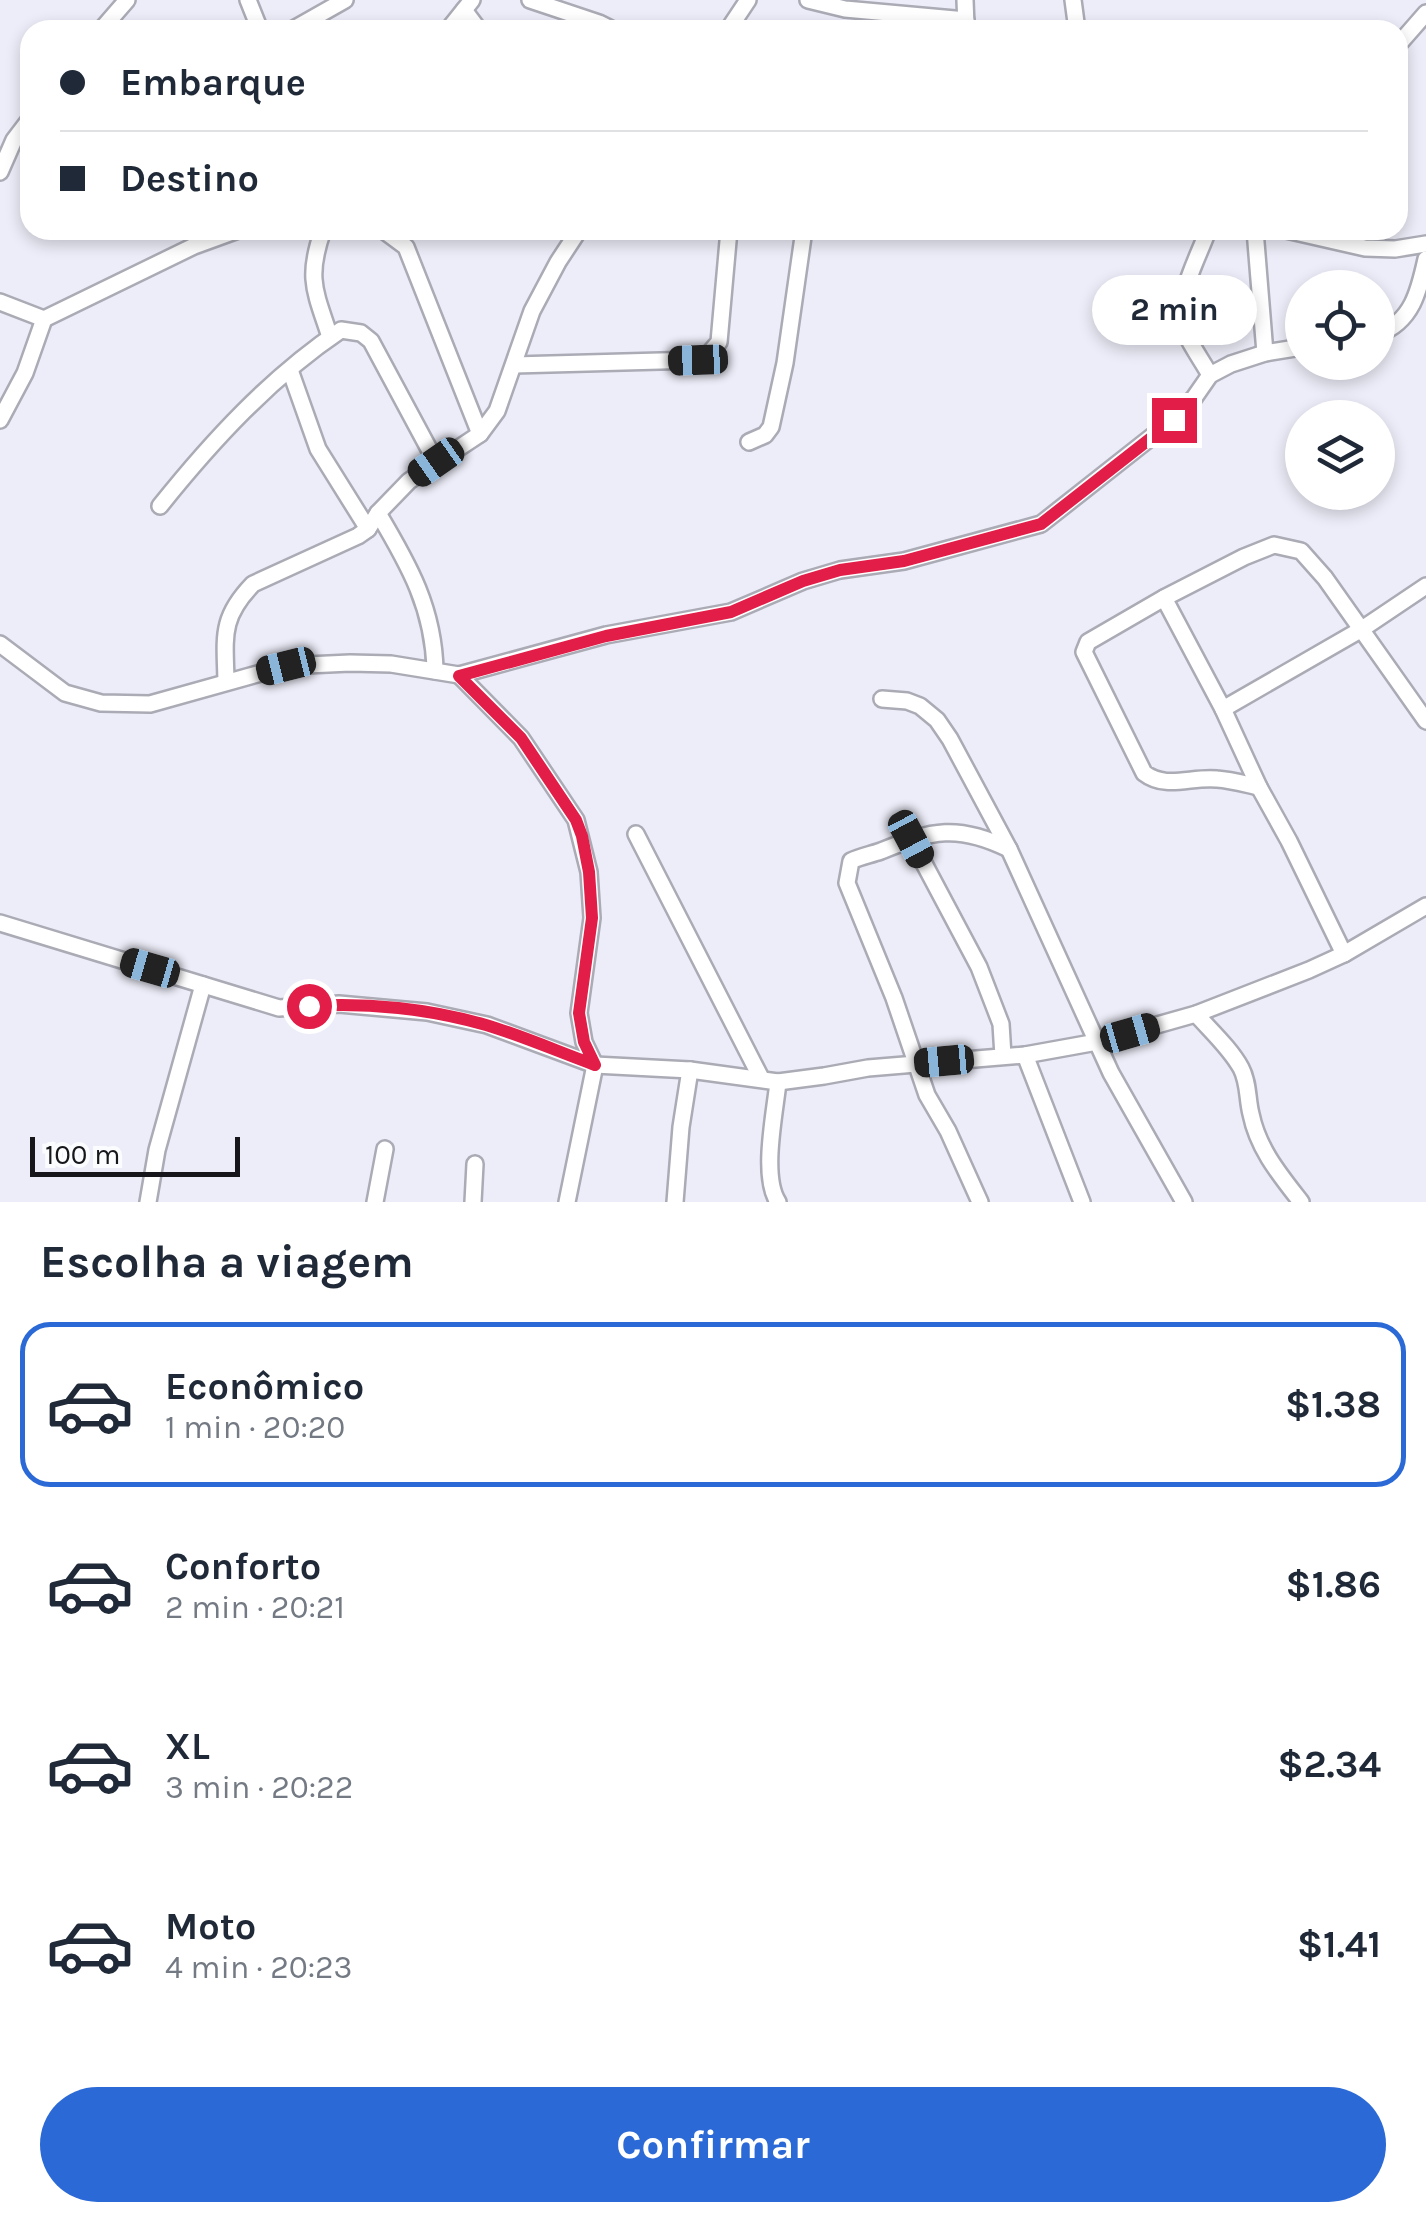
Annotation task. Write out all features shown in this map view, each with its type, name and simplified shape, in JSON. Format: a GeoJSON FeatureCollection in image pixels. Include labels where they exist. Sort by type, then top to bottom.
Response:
{"type":"FeatureCollection","features":[{"type":"Feature","properties":{"kind":"street"},"geometry":{"type":"LineString","coordinates":[[110,20],[127,0]]}},
{"type":"Feature","properties":{"kind":"street"},"geometry":{"type":"LineString","coordinates":[[310,20],[345,0]]}},
{"type":"Feature","properties":{"kind":"street"},"geometry":{"type":"LineString","coordinates":[[530,0],[594,20]]}},
{"type":"Feature","properties":{"kind":"street"},"geometry":{"type":"LineString","coordinates":[[808,0],[928,20]]}},
{"type":"Feature","properties":{"kind":"street"},"geometry":{"type":"LineString","coordinates":[[1408,35],[1425,15]]}},
{"type":"Feature","properties":{"kind":"street"},"geometry":{"type":"LineString","coordinates":[[0,172],[20,132]]}},
{"type":"Feature","properties":{"kind":"street"},"geometry":{"type":"LineString","coordinates":[[0,420],[25,373],[44,318],[210,240]]}},
{"type":"Feature","properties":{"kind":"street"},"geometry":{"type":"LineString","coordinates":[[319,240],[312,270],[314,289],[330,338]]}},
{"type":"Feature","properties":{"kind":"street"},"geometry":{"type":"LineString","coordinates":[[396,240],[406,247],[480,434]]}},
{"type":"Feature","properties":{"kind":"street"},"geometry":{"type":"LineString","coordinates":[[226,682],[224,632],[241,596],[253,584],[345,543],[368,528],[409,481],[480,434],[497,411],[532,311],[572,240]]}},
{"type":"Feature","properties":{"kind":"street"},"geometry":{"type":"LineString","coordinates":[[514,365],[698,360],[708,356],[719,342],[728,240]]}},
{"type":"Feature","properties":{"kind":"street"},"geometry":{"type":"LineString","coordinates":[[749,442],[771,427],[785,364],[803,240]]}},
{"type":"Feature","properties":{"kind":"street"},"geometry":{"type":"LineString","coordinates":[[1204,240],[1182,296],[1181,312],[1184,329],[1210,374]]}},
{"type":"Feature","properties":{"kind":"street"},"geometry":{"type":"LineString","coordinates":[[1256,240],[1265,353]]}},
{"type":"Feature","properties":{"kind":"street"},"geometry":{"type":"LineString","coordinates":[[1329,240],[1364,248],[1426,244]]}},
{"type":"Feature","properties":{"kind":"street"},"geometry":{"type":"LineString","coordinates":[[1395,324],[1410,310],[1419,293],[1426,259]]}},
{"type":"Feature","properties":{"kind":"street"},"geometry":{"type":"LineString","coordinates":[[0,302],[44,318]]}},
{"type":"Feature","properties":{"kind":"street"},"geometry":{"type":"LineString","coordinates":[[160,506],[224,430],[341,330],[361,333],[371,341],[436,462]]}},
{"type":"Feature","properties":{"kind":"street"},"geometry":{"type":"LineString","coordinates":[[0,644],[65,693],[101,702],[150,704],[286,666],[391,664],[459,676],[606,636],[731,612],[822,575],[904,561],[1041,524],[1174,420],[1210,374],[1265,353],[1285,350]]}},
{"type":"Feature","properties":{"kind":"street"},"geometry":{"type":"LineString","coordinates":[[290,370],[318,449],[368,528]]}},
{"type":"Feature","properties":{"kind":"street"},"geometry":{"type":"LineString","coordinates":[[378,513],[407,562],[430,618],[435,671]]}},
{"type":"Feature","properties":{"kind":"street"},"geometry":{"type":"LineString","coordinates":[[1259,788],[1212,778],[1184,782],[1152,779],[1144,773],[1084,652],[1088,642],[1164,598],[1274,545],[1301,551],[1423,711]]}},
{"type":"Feature","properties":{"kind":"street"},"geometry":{"type":"LineString","coordinates":[[1223,710],[1362,629],[1426,586]]}},
{"type":"Feature","properties":{"kind":"street"},"geometry":{"type":"LineString","coordinates":[[1164,598],[1344,954]]}},
{"type":"Feature","properties":{"kind":"street"},"geometry":{"type":"LineString","coordinates":[[459,676],[521,738],[576,820],[582,836],[592,918],[579,1013],[584,1042],[595,1065],[567,1202]]}},
{"type":"Feature","properties":{"kind":"street"},"geometry":{"type":"LineString","coordinates":[[882,699],[920,706],[937,720],[960,756],[1009,849],[1111,1074],[1184,1202]]}},
{"type":"Feature","properties":{"kind":"street"},"geometry":{"type":"LineString","coordinates":[[980,1202],[927,1095],[894,998],[847,882],[851,861],[860,856],[950,831],[988,838],[1009,849]]}},
{"type":"Feature","properties":{"kind":"street"},"geometry":{"type":"LineString","coordinates":[[636,834],[761,1078]]}},
{"type":"Feature","properties":{"kind":"street"},"geometry":{"type":"LineString","coordinates":[[911,839],[986,983],[1001,1024],[1003,1056]]}},
{"type":"Feature","properties":{"kind":"street"},"geometry":{"type":"LineString","coordinates":[[0,923],[280,1008],[339,1004],[427,1012],[486,1025],[595,1065],[690,1070],[778,1082],[868,1068],[1026,1055],[1098,1042],[1196,1014],[1309,970],[1423,914]]}},
{"type":"Feature","properties":{"kind":"street"},"geometry":{"type":"LineString","coordinates":[[148,1202],[158,1150],[203,985]]}},
{"type":"Feature","properties":{"kind":"street"},"geometry":{"type":"LineString","coordinates":[[1196,1014],[1241,1068],[1251,1116],[1267,1159],[1301,1202]]}},
{"type":"Feature","properties":{"kind":"street"},"geometry":{"type":"LineString","coordinates":[[1026,1055],[1082,1202]]}},
{"type":"Feature","properties":{"kind":"street"},"geometry":{"type":"LineString","coordinates":[[675,1202],[690,1070]]}},
{"type":"Feature","properties":{"kind":"street"},"geometry":{"type":"LineString","coordinates":[[778,1082],[770,1178],[778,1202]]}},
{"type":"Feature","properties":{"kind":"street"},"geometry":{"type":"LineString","coordinates":[[375,1202],[386,1148]]}},
{"type":"Feature","properties":{"kind":"street"},"geometry":{"type":"LineString","coordinates":[[473,1202],[475,1164]]}},
{"type":"Feature","properties":{"kind":"route"},"geometry":{"type":"LineString","coordinates":[[309,1006],[339,1004],[427,1012],[486,1025],[595,1065],[584,1042],[579,1013],[592,918],[582,836],[576,820],[521,738],[459,676],[606,636],[731,612],[803,581],[840,570],[904,561],[1041,524],[1174,420]]}}]}
